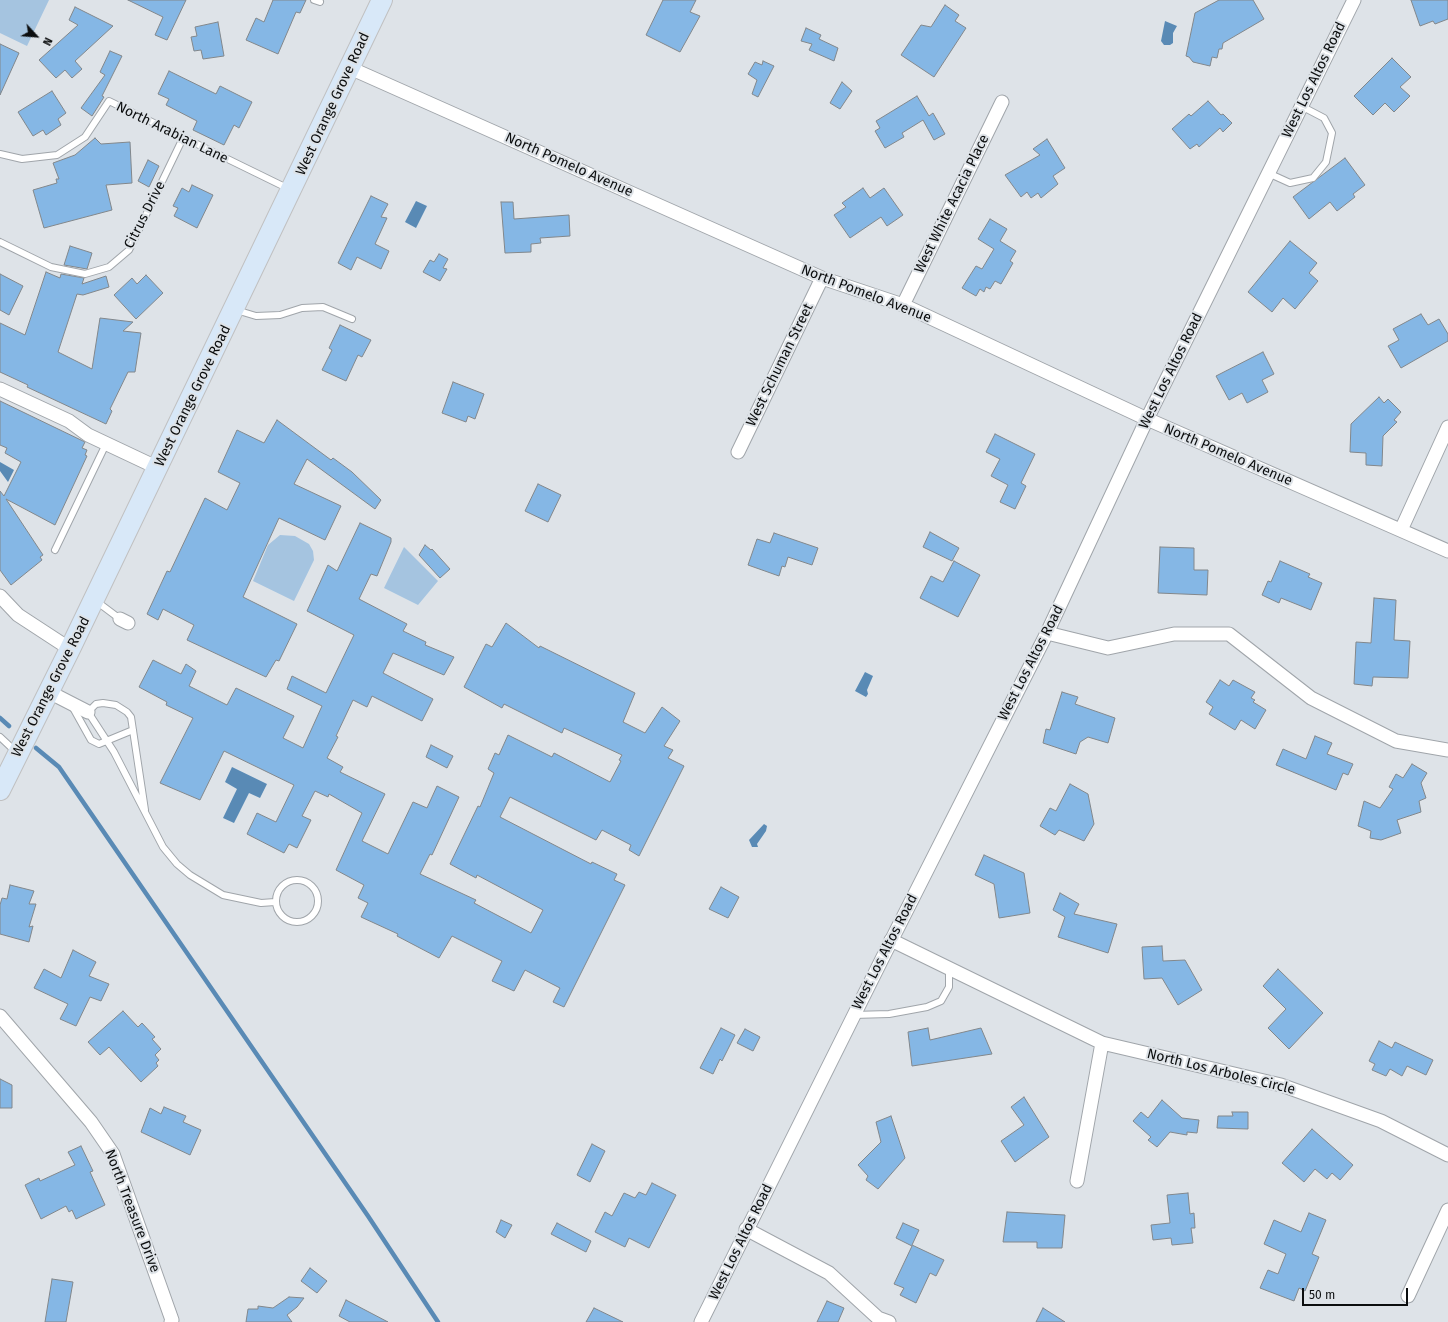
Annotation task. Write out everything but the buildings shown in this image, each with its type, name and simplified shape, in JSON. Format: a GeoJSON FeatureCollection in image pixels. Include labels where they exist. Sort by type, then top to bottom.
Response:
{"type":"FeatureCollection","features":[{"type":"Feature","properties":{"kind":"main road","name":"West Orange Grove Road"},"geometry":{"type":"LineString","coordinates":[[0,790],[158,468],[382,0]]}},
{"type":"Feature","properties":{"kind":"street","name":"West Los Altos Road"},"geometry":{"type":"LineString","coordinates":[[701,1322],[891,940],[1047,633],[1147,420],[1354,0]]}},
{"type":"Feature","properties":{"kind":"street","name":"North Pomelo Avenue"},"geometry":{"type":"LineString","coordinates":[[350,68],[822,278],[903,306],[1147,420],[1448,551]]}},
{"type":"Feature","properties":{"kind":"street","name":"West White Acacia Place"},"geometry":{"type":"LineString","coordinates":[[903,306],[1002,102]]}},
{"type":"Feature","properties":{"kind":"street","name":"West Schuman Street"},"geometry":{"type":"LineString","coordinates":[[738,452],[822,278]]}},
{"type":"Feature","properties":{"kind":"street"},"geometry":{"type":"LineString","coordinates":[[0,389],[69,421],[88,435],[158,468]]}},
{"type":"Feature","properties":{"kind":"street"},"geometry":{"type":"LineString","coordinates":[[1401,530],[1448,427]]}},
{"type":"Feature","properties":{"kind":"street"},"geometry":{"type":"LineString","coordinates":[[0,596],[18,615],[70,649]]}},
{"type":"Feature","properties":{"kind":"street"},"geometry":{"type":"LineString","coordinates":[[1047,633],[1108,648],[1174,634],[1229,634],[1311,698],[1396,741],[1448,750]]}},
{"type":"Feature","properties":{"kind":"street"},"geometry":{"type":"LineString","coordinates":[[49,692],[88,712]]}},
{"type":"Feature","properties":{"kind":"street","name":"North Los Arboles Circle"},"geometry":{"type":"LineString","coordinates":[[891,940],[1102,1043],[1280,1085],[1380,1121],[1448,1155]]}},
{"type":"Feature","properties":{"kind":"street","name":"North Treasure Drive"},"geometry":{"type":"LineString","coordinates":[[0,1016],[91,1122],[113,1154],[172,1320],[171,1322]]}},
{"type":"Feature","properties":{"kind":"street"},"geometry":{"type":"LineString","coordinates":[[1077,1181],[1102,1043]]}},
{"type":"Feature","properties":{"kind":"street"},"geometry":{"type":"LineString","coordinates":[[1408,1296],[1448,1210]]}},
{"type":"Feature","properties":{"kind":"street"},"geometry":{"type":"LineString","coordinates":[[746,1229],[828,1273],[878,1318],[890,1322]]}},
{"type":"Feature","properties":{"kind":"lane","name":"North Arabian Lane"},"geometry":{"type":"LineString","coordinates":[[0,154],[22,159],[57,155],[85,137],[109,101],[292,190]]}},
{"type":"Feature","properties":{"kind":"lane"},"geometry":{"type":"LineString","coordinates":[[1268,174],[1290,183],[1313,178],[1326,162],[1332,133],[1324,118],[1302,106]]}},
{"type":"Feature","properties":{"kind":"lane","name":"Citrus Drive"},"geometry":{"type":"LineString","coordinates":[[0,242],[51,267],[84,274],[109,267],[129,250],[183,138]]}},
{"type":"Feature","properties":{"kind":"lane"},"geometry":{"type":"LineString","coordinates":[[234,310],[256,316],[280,315],[302,308],[323,307],[352,319]]}},
{"type":"Feature","properties":{"kind":"lane"},"geometry":{"type":"LineString","coordinates":[[55,550],[106,444]]}},
{"type":"Feature","properties":{"kind":"lane"},"geometry":{"type":"LineString","coordinates":[[94,600],[124,621]]}},
{"type":"Feature","properties":{"kind":"lane"},"geometry":{"type":"LineString","coordinates":[[145,810],[134,730],[130,717],[127,712],[116,705],[103,703],[96,704],[88,712],[107,741],[145,810],[163,847],[177,864],[190,875],[223,895],[261,903],[275,902]]}},
{"type":"Feature","properties":{"kind":"lane"},"geometry":{"type":"LineString","coordinates":[[71,704],[91,740],[99,744],[134,730]]}},
{"type":"Feature","properties":{"kind":"lane"},"geometry":{"type":"LineString","coordinates":[[0,737],[18,753]]}},
{"type":"Feature","properties":{"kind":"lane"},"geometry":{"type":"LineString","coordinates":[[298,880],[311,885],[318,897],[316,911],[311,917],[299,923],[285,920],[277,909],[275,902],[276,895],[284,884],[298,880]]}},
{"type":"Feature","properties":{"kind":"lane"},"geometry":{"type":"LineString","coordinates":[[853,1016],[889,1014],[927,1006],[941,1001],[949,987],[948,968]]}},
{"type":"Feature","properties":{"kind":"shaded area"},"geometry":{"type":"Polygon","coordinates":[[[0,0],[49,0],[27,46],[0,33],[0,0]]]}},
{"type":"Feature","properties":{"kind":"shaded area"},"geometry":{"type":"Polygon","coordinates":[[[1165,21],[1177,26],[1173,33],[1173,43],[1170,45],[1164,45],[1161,41],[1165,21]]]}},
{"type":"Feature","properties":{"kind":"shaded area"},"geometry":{"type":"Polygon","coordinates":[[[416,201],[427,206],[416,228],[405,222],[416,201]]]}},
{"type":"Feature","properties":{"kind":"shaded area"},"geometry":{"type":"Polygon","coordinates":[[[0,462],[14,470],[8,482],[0,471],[0,462]]]}},
{"type":"Feature","properties":{"kind":"shaded area"},"geometry":{"type":"Polygon","coordinates":[[[280,535],[295,536],[309,544],[313,551],[314,560],[294,601],[253,581],[268,545],[280,535]]]}},
{"type":"Feature","properties":{"kind":"shaded area"},"geometry":{"type":"Polygon","coordinates":[[[404,547],[438,581],[418,605],[384,588],[404,547]]]}},
{"type":"Feature","properties":{"kind":"shaded area"},"geometry":{"type":"Polygon","coordinates":[[[865,672],[873,676],[867,690],[868,694],[866,697],[855,691],[865,672]]]}},
{"type":"Feature","properties":{"kind":"shaded area"},"geometry":{"type":"Polygon","coordinates":[[[232,767],[267,784],[260,798],[249,793],[234,823],[223,818],[237,789],[225,782],[232,767]]]}},
{"type":"Feature","properties":{"kind":"shaded area"},"geometry":{"type":"Polygon","coordinates":[[[764,824],[767,826],[766,831],[757,844],[758,847],[752,847],[749,840],[764,824]]]}},
{"type":"Feature","properties":{"kind":"waterway"},"geometry":{"type":"LineString","coordinates":[[0,718],[9,726]]}},
{"type":"Feature","properties":{"kind":"waterway"},"geometry":{"type":"LineString","coordinates":[[36,748],[59,767],[368,1216],[438,1322]]}}]}
